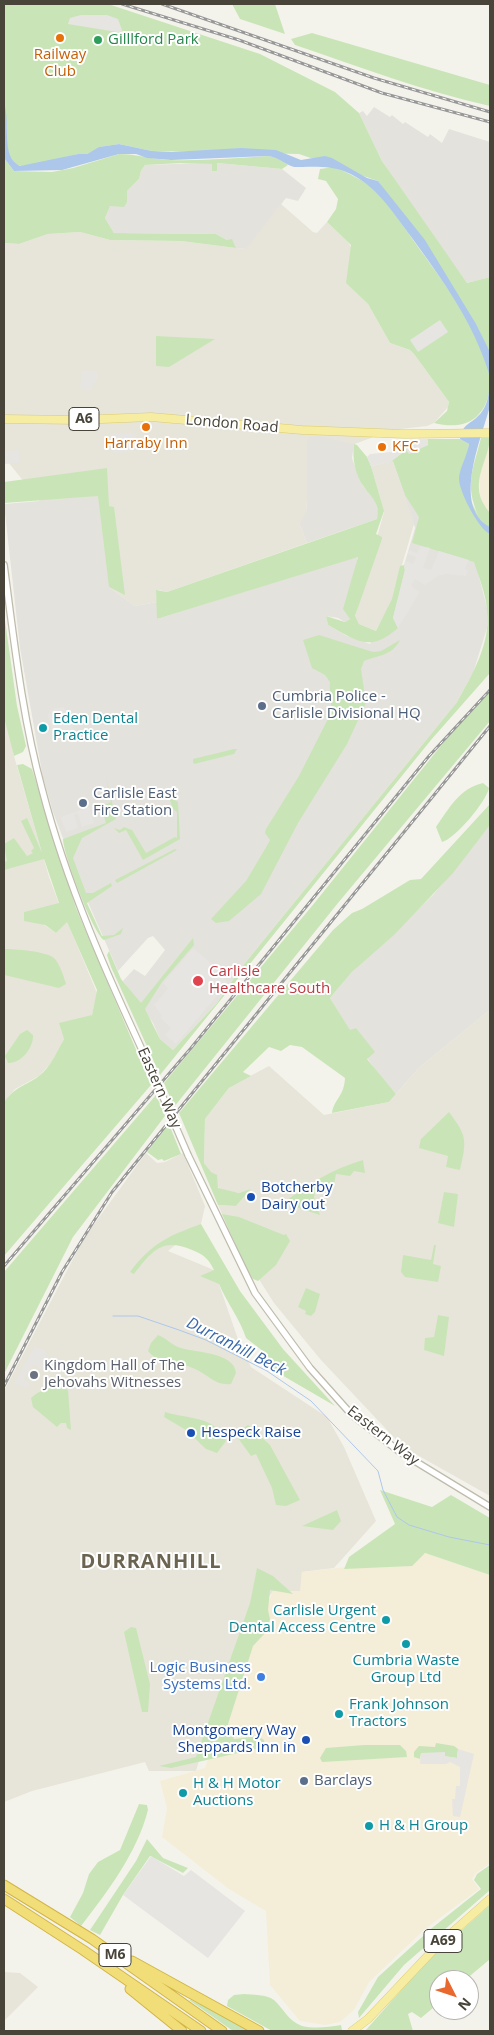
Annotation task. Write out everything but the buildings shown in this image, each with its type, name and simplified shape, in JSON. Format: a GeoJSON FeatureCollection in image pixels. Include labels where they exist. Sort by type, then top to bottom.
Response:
{"type":"FeatureCollection","features":[{"type":"Feature","properties":{"kind":"highway","name":"M6"},"geometry":{"type":"LineString","coordinates":[[4,1885],[92,1939],[222,2031]]}},
{"type":"Feature","properties":{"kind":"highway","name":"M6"},"geometry":{"type":"LineString","coordinates":[[4,1900],[83,1950],[201,2031]]}},
{"type":"Feature","properties":{"kind":"highway"},"geometry":{"type":"LineString","coordinates":[[92,1939],[259,2031]]}},
{"type":"Feature","properties":{"kind":"highway"},"geometry":{"type":"LineString","coordinates":[[83,1950],[182,2031]]}},
{"type":"Feature","properties":{"kind":"main road","name":"London Road"},"geometry":{"type":"LineString","coordinates":[[4,419],[78,420],[151,417],[302,430],[404,434],[490,433]]}},
{"type":"Feature","properties":{"kind":"main road","name":"A69"},"geometry":{"type":"LineString","coordinates":[[352,2031],[368,2019],[438,1945],[490,1899]]}},
{"type":"Feature","properties":{"kind":"main road","name":"A69"},"geometry":{"type":"LineString","coordinates":[[363,2031],[368,2019]]}},
{"type":"Feature","properties":{"kind":"street","name":"Eastern Way"},"geometry":{"type":"LineString","coordinates":[[4,565],[31,741],[48,811],[74,894],[92,940],[188,1155],[255,1294],[310,1368],[351,1414],[400,1452],[490,1507]]}},
{"type":"Feature","properties":{"kind":"shaded area"},"geometry":{"type":"Polygon","coordinates":[[[81,15],[107,15],[118,19],[123,33],[68,24],[70,18],[81,15]]]}},
{"type":"Feature","properties":{"kind":"shaded area"},"geometry":{"type":"Polygon","coordinates":[[[374,107],[390,117],[392,115],[403,124],[405,122],[428,137],[430,134],[442,143],[449,129],[490,142],[490,277],[467,283],[420,219],[382,161],[359,113],[363,111],[367,116],[374,107]]]}},
{"type":"Feature","properties":{"kind":"shaded area"},"geometry":{"type":"Polygon","coordinates":[[[217,163],[282,169],[306,188],[298,201],[286,198],[246,249],[236,248],[232,240],[227,240],[216,234],[114,233],[105,218],[110,205],[127,202],[127,191],[139,179],[145,165],[212,164],[212,171],[217,171],[217,163]]]}},
{"type":"Feature","properties":{"kind":"shaded area"},"geometry":{"type":"Polygon","coordinates":[[[281,204],[313,232],[317,233],[327,222],[347,241],[352,248],[347,283],[368,304],[390,343],[410,350],[414,354],[449,402],[448,407],[434,423],[427,426],[392,430],[352,445],[336,441],[307,500],[306,514],[299,523],[307,543],[167,592],[159,590],[156,593],[157,602],[135,606],[109,587],[4,457],[4,243],[19,244],[48,234],[80,232],[110,240],[181,241],[245,249],[281,204]]]}},
{"type":"Feature","properties":{"kind":"shaded area"},"geometry":{"type":"Polygon","coordinates":[[[440,320],[448,332],[418,352],[410,340],[440,320]]]}},
{"type":"Feature","properties":{"kind":"shaded area"},"geometry":{"type":"Polygon","coordinates":[[[82,371],[97,371],[96,383],[93,383],[92,390],[80,390],[82,371]]]}},
{"type":"Feature","properties":{"kind":"shaded area"},"geometry":{"type":"Polygon","coordinates":[[[112,433],[135,433],[136,448],[131,452],[113,453],[112,433]]]}},
{"type":"Feature","properties":{"kind":"shaded area"},"geometry":{"type":"Polygon","coordinates":[[[315,435],[354,444],[352,458],[358,475],[363,486],[375,500],[379,514],[377,519],[307,543],[299,523],[306,513],[307,441],[310,436],[315,435]]]}},
{"type":"Feature","properties":{"kind":"shaded area"},"geometry":{"type":"Polygon","coordinates":[[[428,439],[428,445],[409,454],[406,450],[390,462],[371,466],[367,457],[370,454],[391,452],[392,443],[400,440],[428,439]]]}},
{"type":"Feature","properties":{"kind":"shaded area"},"geometry":{"type":"Polygon","coordinates":[[[490,441],[490,513],[484,506],[480,494],[479,471],[490,441]]]}},
{"type":"Feature","properties":{"kind":"shaded area"},"geometry":{"type":"Polygon","coordinates":[[[4,446],[6,452],[19,450],[19,463],[4,464],[4,446]]]}},
{"type":"Feature","properties":{"kind":"shaded area"},"geometry":{"type":"Polygon","coordinates":[[[447,451],[488,612],[487,628],[473,673],[457,702],[241,968],[217,1003],[173,1050],[160,1039],[153,1023],[123,981],[134,969],[145,976],[165,950],[153,936],[148,938],[118,971],[83,891],[53,812],[43,778],[20,648],[4,504],[99,496],[109,587],[135,606],[157,602],[157,619],[358,556],[353,580],[350,619],[345,622],[338,618],[326,616],[328,625],[347,636],[370,644],[405,570],[404,565],[415,528],[393,461],[447,451]]]}},
{"type":"Feature","properties":{"kind":"shaded area"},"geometry":{"type":"Polygon","coordinates":[[[393,461],[414,524],[392,599],[376,631],[359,624],[355,617],[384,512],[371,466],[393,461]]]}},
{"type":"Feature","properties":{"kind":"shaded area"},"geometry":{"type":"Polygon","coordinates":[[[420,546],[430,548],[423,568],[431,570],[439,551],[469,560],[465,569],[468,570],[466,576],[447,574],[438,576],[425,585],[415,579],[411,586],[420,592],[398,628],[393,618],[405,570],[404,565],[406,561],[413,564],[416,557],[408,554],[409,550],[417,553],[420,546]]]}},
{"type":"Feature","properties":{"kind":"shaded area"},"geometry":{"type":"Polygon","coordinates":[[[64,707],[65,710],[69,710],[74,732],[71,733],[72,736],[58,740],[57,736],[53,737],[48,714],[51,713],[50,710],[64,707]]]}},
{"type":"Feature","properties":{"kind":"shaded area"},"geometry":{"type":"Polygon","coordinates":[[[4,708],[14,756],[49,877],[59,904],[25,912],[56,933],[67,921],[97,993],[92,1015],[64,1039],[52,1062],[39,1076],[15,1089],[4,1102],[4,708]]]}},
{"type":"Feature","properties":{"kind":"shaded area"},"geometry":{"type":"Polygon","coordinates":[[[89,807],[94,823],[82,827],[78,814],[74,814],[78,828],[66,832],[61,817],[89,807]]]}},
{"type":"Feature","properties":{"kind":"shaded area"},"geometry":{"type":"Polygon","coordinates":[[[490,825],[490,1010],[420,1067],[396,1094],[362,1051],[330,998],[352,972],[433,895],[490,825]]]}},
{"type":"Feature","properties":{"kind":"shaded area"},"geometry":{"type":"Polygon","coordinates":[[[193,948],[223,973],[221,976],[228,983],[176,1044],[165,1035],[171,1028],[160,1018],[162,1016],[154,1005],[168,988],[163,983],[193,948]]]}},
{"type":"Feature","properties":{"kind":"shaded area"},"geometry":{"type":"Polygon","coordinates":[[[490,1010],[490,1496],[403,1447],[321,1360],[274,1303],[229,1232],[218,1205],[236,1206],[250,1190],[239,1193],[220,1190],[204,1163],[205,1119],[229,1088],[252,1075],[269,1066],[324,1115],[389,1102],[420,1067],[490,1010]]]}},
{"type":"Feature","properties":{"kind":"shaded area"},"geometry":{"type":"Polygon","coordinates":[[[146,1153],[157,1163],[165,1162],[183,1153],[205,1206],[201,1224],[168,1251],[214,1270],[239,1342],[251,1367],[327,1417],[344,1447],[376,1521],[334,1568],[302,1572],[301,1591],[273,1591],[244,1633],[216,1702],[196,1771],[149,1771],[145,1762],[32,1791],[4,1802],[4,1391],[84,1238],[146,1153]]]}},
{"type":"Feature","properties":{"kind":"shaded area"},"geometry":{"type":"Polygon","coordinates":[[[35,1346],[47,1352],[42,1369],[33,1364],[23,1379],[30,1384],[26,1388],[15,1383],[35,1346]]]}},
{"type":"Feature","properties":{"kind":"shaded area"},"geometry":{"type":"Polygon","coordinates":[[[425,1553],[490,1575],[490,1863],[475,1874],[472,1879],[479,1889],[425,1929],[369,1982],[354,2010],[340,2022],[325,2025],[300,2021],[270,1985],[266,1911],[229,1889],[162,1837],[167,1808],[160,1781],[205,1768],[240,1665],[273,1591],[300,1591],[302,1572],[365,1565],[425,1553]]]}},
{"type":"Feature","properties":{"kind":"shaded area"},"geometry":{"type":"Polygon","coordinates":[[[458,1749],[474,1754],[460,1817],[453,1816],[452,1799],[455,1799],[456,1786],[460,1786],[460,1767],[450,1762],[446,1764],[420,1764],[421,1753],[445,1752],[445,1756],[457,1758],[458,1749]]]}},
{"type":"Feature","properties":{"kind":"shaded area"},"geometry":{"type":"Polygon","coordinates":[[[151,1856],[184,1876],[191,1870],[245,1911],[208,1958],[123,1895],[151,1856]]]}},
{"type":"Feature","properties":{"kind":"shaded area"},"geometry":{"type":"Polygon","coordinates":[[[4,1972],[20,1973],[38,1987],[4,2021],[4,1972]]]}},
{"type":"Feature","properties":{"kind":"green space"},"geometry":{"type":"Polygon","coordinates":[[[4,4],[108,4],[260,54],[335,92],[359,113],[382,161],[467,283],[490,277],[490,353],[378,181],[299,154],[152,151],[119,144],[100,147],[87,154],[78,154],[33,165],[21,166],[15,164],[5,149],[7,127],[4,103],[4,4]]]}},
{"type":"Feature","properties":{"kind":"green space"},"geometry":{"type":"Polygon","coordinates":[[[232,4],[275,4],[285,34],[240,19],[232,4]]]}},
{"type":"Feature","properties":{"kind":"green space"},"geometry":{"type":"Polygon","coordinates":[[[312,33],[490,85],[490,106],[416,86],[368,70],[295,45],[291,39],[312,33]]]}},
{"type":"Feature","properties":{"kind":"green space"},"geometry":{"type":"Polygon","coordinates":[[[119,154],[181,160],[268,156],[279,158],[288,165],[282,169],[217,163],[217,171],[212,171],[212,164],[145,165],[139,179],[127,191],[127,202],[124,207],[110,206],[105,218],[114,233],[216,234],[227,240],[232,239],[236,248],[181,241],[110,240],[80,232],[48,234],[19,244],[4,243],[4,158],[14,171],[52,172],[73,168],[119,154]]]}},
{"type":"Feature","properties":{"kind":"green space"},"geometry":{"type":"Polygon","coordinates":[[[334,167],[362,181],[382,197],[446,286],[470,324],[487,362],[490,383],[488,398],[484,407],[470,421],[458,425],[434,423],[447,411],[449,402],[410,350],[390,343],[368,304],[346,283],[351,245],[327,222],[336,209],[338,199],[326,181],[318,179],[320,169],[334,167]]]}},
{"type":"Feature","properties":{"kind":"green space"},"geometry":{"type":"Polygon","coordinates":[[[156,336],[215,339],[169,367],[156,366],[156,336]]]}},
{"type":"Feature","properties":{"kind":"green space"},"geometry":{"type":"Polygon","coordinates":[[[481,438],[490,438],[479,484],[483,503],[490,513],[490,673],[431,740],[160,1075],[111,967],[107,955],[109,951],[121,979],[141,1003],[193,938],[194,945],[162,982],[145,1009],[160,1039],[173,1050],[217,1003],[241,968],[457,702],[479,658],[486,635],[487,611],[484,592],[474,562],[412,543],[419,517],[405,495],[393,461],[390,462],[406,450],[428,445],[428,439],[460,439],[469,444],[462,484],[479,517],[474,506],[471,478],[481,438]]]}},
{"type":"Feature","properties":{"kind":"green space"},"geometry":{"type":"Polygon","coordinates":[[[354,444],[367,457],[384,511],[376,534],[382,537],[382,539],[355,616],[359,624],[376,631],[392,599],[400,566],[404,565],[405,570],[393,618],[398,628],[379,640],[363,642],[347,636],[328,625],[326,616],[345,622],[350,619],[343,609],[358,557],[157,619],[156,590],[167,592],[377,519],[378,509],[356,472],[353,455],[354,444]]]}},
{"type":"Feature","properties":{"kind":"green space"},"geometry":{"type":"Polygon","coordinates":[[[107,468],[109,506],[114,507],[125,595],[109,587],[98,496],[4,503],[4,482],[107,468]]]}},
{"type":"Feature","properties":{"kind":"green space"},"geometry":{"type":"Polygon","coordinates":[[[4,613],[17,706],[26,746],[23,752],[14,756],[4,717],[4,613]]]}},
{"type":"Feature","properties":{"kind":"green space"},"geometry":{"type":"Polygon","coordinates":[[[319,635],[373,652],[381,651],[400,640],[389,652],[364,661],[361,669],[366,703],[347,744],[298,823],[261,894],[229,921],[216,923],[211,919],[246,881],[268,844],[270,840],[265,833],[266,829],[299,776],[331,713],[330,682],[325,675],[312,668],[303,640],[319,635]]]}},
{"type":"Feature","properties":{"kind":"green space"},"geometry":{"type":"Polygon","coordinates":[[[490,691],[490,721],[338,903],[174,1107],[164,1083],[312,906],[452,732],[490,691]]]}},
{"type":"Feature","properties":{"kind":"green space"},"geometry":{"type":"Polygon","coordinates":[[[237,749],[234,754],[194,764],[193,762],[193,759],[237,749]]]}},
{"type":"Feature","properties":{"kind":"green space"},"geometry":{"type":"Polygon","coordinates":[[[23,764],[32,769],[76,908],[151,1085],[4,1256],[4,1102],[17,1089],[39,1076],[50,1064],[64,1039],[59,1023],[92,1015],[97,990],[67,922],[56,933],[45,925],[24,921],[24,912],[59,903],[44,859],[4,870],[4,862],[7,861],[4,844],[14,838],[27,856],[33,853],[31,851],[34,848],[21,821],[27,818],[42,853],[17,765],[23,764]]]}},
{"type":"Feature","properties":{"kind":"green space"},"geometry":{"type":"Polygon","coordinates":[[[106,777],[116,819],[82,838],[73,858],[86,893],[93,893],[111,883],[112,886],[87,903],[102,936],[114,935],[123,928],[121,934],[104,940],[93,923],[79,892],[63,839],[106,823],[100,804],[103,806],[111,802],[106,777]]]}},
{"type":"Feature","properties":{"kind":"green space"},"geometry":{"type":"Polygon","coordinates":[[[483,783],[489,788],[482,802],[462,827],[442,842],[436,827],[461,794],[483,783]]]}},
{"type":"Feature","properties":{"kind":"green space"},"geometry":{"type":"Polygon","coordinates":[[[169,797],[178,802],[180,839],[143,860],[126,830],[119,833],[114,828],[120,830],[124,827],[132,830],[146,853],[175,837],[177,838],[177,812],[173,809],[169,797]]]}},
{"type":"Feature","properties":{"kind":"green space"},"geometry":{"type":"Polygon","coordinates":[[[490,804],[490,825],[453,873],[395,934],[352,972],[330,998],[350,1030],[356,1028],[375,1052],[367,1059],[396,1094],[389,1102],[332,1113],[343,1090],[345,1078],[302,1047],[290,1045],[281,1051],[269,1047],[243,1072],[251,1076],[229,1088],[205,1119],[204,1163],[211,1172],[217,1175],[218,1188],[239,1193],[251,1189],[236,1206],[218,1205],[179,1113],[333,930],[352,913],[410,880],[421,879],[490,804]]]}},
{"type":"Feature","properties":{"kind":"green space"},"geometry":{"type":"Polygon","coordinates":[[[175,849],[177,850],[117,883],[115,880],[175,849]]]}},
{"type":"Feature","properties":{"kind":"green space"},"geometry":{"type":"Polygon","coordinates":[[[4,949],[31,951],[51,956],[59,964],[66,984],[59,988],[4,975],[4,949]]]}},
{"type":"Feature","properties":{"kind":"green space"},"geometry":{"type":"Polygon","coordinates":[[[27,1030],[33,1035],[29,1049],[18,1061],[8,1063],[5,1056],[20,1034],[27,1030]]]}},
{"type":"Feature","properties":{"kind":"green space"},"geometry":{"type":"Polygon","coordinates":[[[156,1095],[165,1116],[73,1237],[4,1374],[4,1272],[156,1095]]]}},
{"type":"Feature","properties":{"kind":"green space"},"geometry":{"type":"Polygon","coordinates":[[[449,1112],[464,1139],[464,1152],[460,1170],[446,1167],[448,1156],[419,1148],[421,1139],[449,1112]]]}},
{"type":"Feature","properties":{"kind":"green space"},"geometry":{"type":"Polygon","coordinates":[[[169,1124],[181,1154],[164,1161],[162,1159],[158,1160],[147,1152],[169,1124]]]}},
{"type":"Feature","properties":{"kind":"green space"},"geometry":{"type":"Polygon","coordinates":[[[363,1160],[365,1173],[354,1171],[350,1176],[336,1174],[334,1185],[317,1183],[314,1197],[320,1215],[283,1203],[321,1178],[363,1160]]]}},
{"type":"Feature","properties":{"kind":"green space"},"geometry":{"type":"Polygon","coordinates":[[[444,1192],[458,1194],[454,1227],[438,1223],[444,1192]]]}},
{"type":"Feature","properties":{"kind":"green space"},"geometry":{"type":"Polygon","coordinates":[[[222,1214],[239,1217],[284,1235],[286,1234],[290,1241],[276,1265],[258,1281],[253,1279],[247,1270],[222,1214]]]}},
{"type":"Feature","properties":{"kind":"green space"},"geometry":{"type":"Polygon","coordinates":[[[201,1224],[240,1291],[283,1349],[335,1406],[261,1363],[268,1355],[246,1338],[219,1284],[200,1276],[214,1270],[203,1255],[182,1246],[165,1246],[158,1248],[152,1253],[134,1274],[130,1272],[153,1247],[179,1232],[201,1224]]]}},
{"type":"Feature","properties":{"kind":"green space"},"geometry":{"type":"Polygon","coordinates":[[[434,1245],[436,1245],[433,1264],[441,1266],[438,1282],[405,1277],[401,1272],[403,1255],[431,1260],[434,1245]]]}},
{"type":"Feature","properties":{"kind":"green space"},"geometry":{"type":"Polygon","coordinates":[[[306,1288],[320,1294],[315,1312],[311,1316],[305,1314],[306,1311],[298,1307],[306,1288]]]}},
{"type":"Feature","properties":{"kind":"green space"},"geometry":{"type":"Polygon","coordinates":[[[438,1315],[449,1317],[444,1356],[424,1350],[425,1338],[434,1337],[438,1315]]]}},
{"type":"Feature","properties":{"kind":"green space"},"geometry":{"type":"Polygon","coordinates":[[[158,1335],[178,1347],[212,1354],[228,1360],[234,1366],[236,1373],[231,1384],[212,1380],[200,1371],[183,1365],[164,1362],[153,1356],[148,1351],[151,1343],[158,1335]]]}},
{"type":"Feature","properties":{"kind":"green space"},"geometry":{"type":"Polygon","coordinates":[[[61,1386],[68,1390],[71,1430],[67,1428],[66,1423],[61,1423],[57,1427],[33,1407],[31,1398],[34,1395],[45,1389],[61,1386]]]}},
{"type":"Feature","properties":{"kind":"green space"},"geometry":{"type":"Polygon","coordinates":[[[165,1412],[208,1423],[221,1433],[226,1441],[217,1453],[206,1449],[186,1430],[164,1417],[165,1412]]]}},
{"type":"Feature","properties":{"kind":"green space"},"geometry":{"type":"Polygon","coordinates":[[[248,1425],[270,1445],[300,1500],[286,1506],[276,1505],[272,1488],[256,1454],[251,1456],[235,1434],[248,1425]]]}},
{"type":"Feature","properties":{"kind":"green space"},"geometry":{"type":"Polygon","coordinates":[[[380,1490],[432,1507],[451,1495],[490,1518],[490,1575],[425,1553],[412,1566],[344,1569],[349,1557],[395,1524],[380,1490]]]}},
{"type":"Feature","properties":{"kind":"green space"},"geometry":{"type":"Polygon","coordinates":[[[337,1510],[341,1521],[333,1530],[302,1526],[337,1510]]]}},
{"type":"Feature","properties":{"kind":"green space"},"geometry":{"type":"Polygon","coordinates":[[[257,1568],[273,1576],[293,1594],[270,1590],[268,1610],[270,1619],[266,1632],[253,1646],[228,1724],[234,1739],[258,1736],[264,1740],[265,1747],[171,1768],[159,1766],[196,1757],[250,1603],[257,1568]]]}},
{"type":"Feature","properties":{"kind":"green space"},"geometry":{"type":"Polygon","coordinates":[[[131,1627],[136,1628],[150,1684],[148,1712],[142,1712],[124,1632],[131,1627]]]}},
{"type":"Feature","properties":{"kind":"green space"},"geometry":{"type":"Polygon","coordinates":[[[436,1743],[454,1746],[458,1749],[457,1758],[421,1753],[420,1759],[414,1757],[414,1752],[419,1746],[435,1747],[436,1743]]]}},
{"type":"Feature","properties":{"kind":"green space"},"geometry":{"type":"Polygon","coordinates":[[[400,1745],[406,1751],[407,1757],[322,1762],[320,1758],[326,1748],[400,1745]]]}},
{"type":"Feature","properties":{"kind":"green space"},"geometry":{"type":"Polygon","coordinates":[[[139,1804],[147,1805],[148,1810],[137,1841],[111,1885],[81,1926],[70,1917],[83,1893],[89,1874],[98,1862],[120,1850],[139,1804]]]}},
{"type":"Feature","properties":{"kind":"green space"},"geometry":{"type":"Polygon","coordinates":[[[147,1839],[163,1858],[188,1868],[183,1873],[150,1856],[123,1895],[100,1935],[90,1930],[136,1861],[147,1839]]]}},
{"type":"Feature","properties":{"kind":"green space"},"geometry":{"type":"Polygon","coordinates":[[[490,1865],[490,1890],[404,1965],[359,2018],[358,2012],[378,1977],[432,1928],[481,1889],[474,1880],[477,1874],[490,1865]]]}},
{"type":"Feature","properties":{"kind":"green space"},"geometry":{"type":"Polygon","coordinates":[[[490,1905],[489,1960],[477,1970],[429,1970],[429,2011],[421,2018],[412,2012],[408,2014],[413,2031],[365,2031],[427,1961],[490,1905]]]}},
{"type":"Feature","properties":{"kind":"green space"},"geometry":{"type":"Polygon","coordinates":[[[244,1994],[271,1998],[278,2003],[293,2021],[302,2026],[317,2028],[341,2025],[342,2030],[272,2031],[227,2006],[228,2000],[234,1995],[244,1994]]]}},
{"type":"Feature","properties":{"kind":"green space"},"geometry":{"type":"Polygon","coordinates":[[[189,2000],[191,2000],[254,2031],[233,2031],[189,2000]]]}},
{"type":"Feature","properties":{"kind":"water"},"geometry":{"type":"Polygon","coordinates":[[[4,103],[10,155],[14,162],[20,166],[78,154],[87,154],[99,147],[119,144],[152,151],[172,152],[241,148],[276,150],[301,160],[325,156],[367,178],[378,181],[425,240],[476,324],[490,352],[490,377],[476,340],[447,288],[384,200],[367,184],[357,178],[334,168],[294,167],[268,156],[171,160],[147,158],[136,154],[119,154],[62,170],[14,171],[4,158],[4,103]]]}},
{"type":"Feature","properties":{"kind":"water"},"geometry":{"type":"Polygon","coordinates":[[[490,383],[491,403],[476,453],[471,488],[472,504],[478,517],[490,527],[490,534],[480,525],[470,509],[462,491],[459,478],[469,444],[460,439],[461,433],[465,426],[483,410],[488,398],[490,383]]]}},
{"type":"Feature","properties":{"kind":"waterway","name":"Durranhill Beck"},"geometry":{"type":"LineString","coordinates":[[113,1316],[138,1316],[179,1330],[206,1340],[267,1371],[311,1401],[378,1471],[383,1490],[397,1517],[409,1525],[449,1537],[490,1545]]}},
{"type":"Feature","properties":{"kind":"railway"},"geometry":{"type":"LineString","coordinates":[[122,4],[239,40],[382,93],[490,122]]}},
{"type":"Feature","properties":{"kind":"railway"},"geometry":{"type":"LineString","coordinates":[[162,4],[374,78],[490,112]]}},
{"type":"Feature","properties":{"kind":"railway"},"geometry":{"type":"LineString","coordinates":[[4,1266],[191,1048],[429,756],[490,690]]}},
{"type":"Feature","properties":{"kind":"railway"},"geometry":{"type":"LineString","coordinates":[[4,1386],[62,1272],[112,1192],[490,726]]}},
{"type":"Feature","properties":{"kind":"place","name":"Railway Club"},"geometry":{"type":"Point","coordinates":[60,38]}},
{"type":"Feature","properties":{"kind":"place","name":"Gilllford Park"},"geometry":{"type":"Point","coordinates":[98,40]}},
{"type":"Feature","properties":{"kind":"place","name":"Harraby Inn"},"geometry":{"type":"Point","coordinates":[146,427]}},
{"type":"Feature","properties":{"kind":"place","name":"KFC"},"geometry":{"type":"Point","coordinates":[382,447]}},
{"type":"Feature","properties":{"kind":"place","name":"Cumbria Police - Carlisle Divisional HQ"},"geometry":{"type":"Point","coordinates":[262,706]}},
{"type":"Feature","properties":{"kind":"place","name":"Eden Dental Practice"},"geometry":{"type":"Point","coordinates":[43,728]}},
{"type":"Feature","properties":{"kind":"place","name":"Carlisle East Fire Station"},"geometry":{"type":"Point","coordinates":[83,803]}},
{"type":"Feature","properties":{"kind":"place","name":"Carlisle Healthcare South"},"geometry":{"type":"Point","coordinates":[198,981]}},
{"type":"Feature","properties":{"kind":"place","name":"Botcherby Dairy out"},"geometry":{"type":"Point","coordinates":[251,1197]}},
{"type":"Feature","properties":{"kind":"place","name":"Kingdom Hall of The Jehovahs Witnesses"},"geometry":{"type":"Point","coordinates":[34,1375]}},
{"type":"Feature","properties":{"kind":"place","name":"Hespeck Raise"},"geometry":{"type":"Point","coordinates":[191,1433]}},
{"type":"Feature","properties":{"kind":"place","name":"Carlisle Urgent Dental Access Centre"},"geometry":{"type":"Point","coordinates":[386,1620]}},
{"type":"Feature","properties":{"kind":"place","name":"Cumbria Waste Group Ltd"},"geometry":{"type":"Point","coordinates":[406,1644]}},
{"type":"Feature","properties":{"kind":"place","name":"Logic Business Systems Ltd."},"geometry":{"type":"Point","coordinates":[261,1677]}},
{"type":"Feature","properties":{"kind":"place","name":"Frank Johnson Tractors"},"geometry":{"type":"Point","coordinates":[339,1714]}},
{"type":"Feature","properties":{"kind":"place","name":"Montgomery Way Sheppards Inn in"},"geometry":{"type":"Point","coordinates":[306,1740]}},
{"type":"Feature","properties":{"kind":"place","name":"Barclays"},"geometry":{"type":"Point","coordinates":[304,1781]}},
{"type":"Feature","properties":{"kind":"place","name":"H & H Motor Auctions"},"geometry":{"type":"Point","coordinates":[183,1793]}},
{"type":"Feature","properties":{"kind":"place","name":"H & H Group"},"geometry":{"type":"Point","coordinates":[369,1826]}},
{"type":"Feature","properties":{"kind":"district","name":"DURRANHILL"},"geometry":{"type":"Point","coordinates":[151,1562]}}]}
